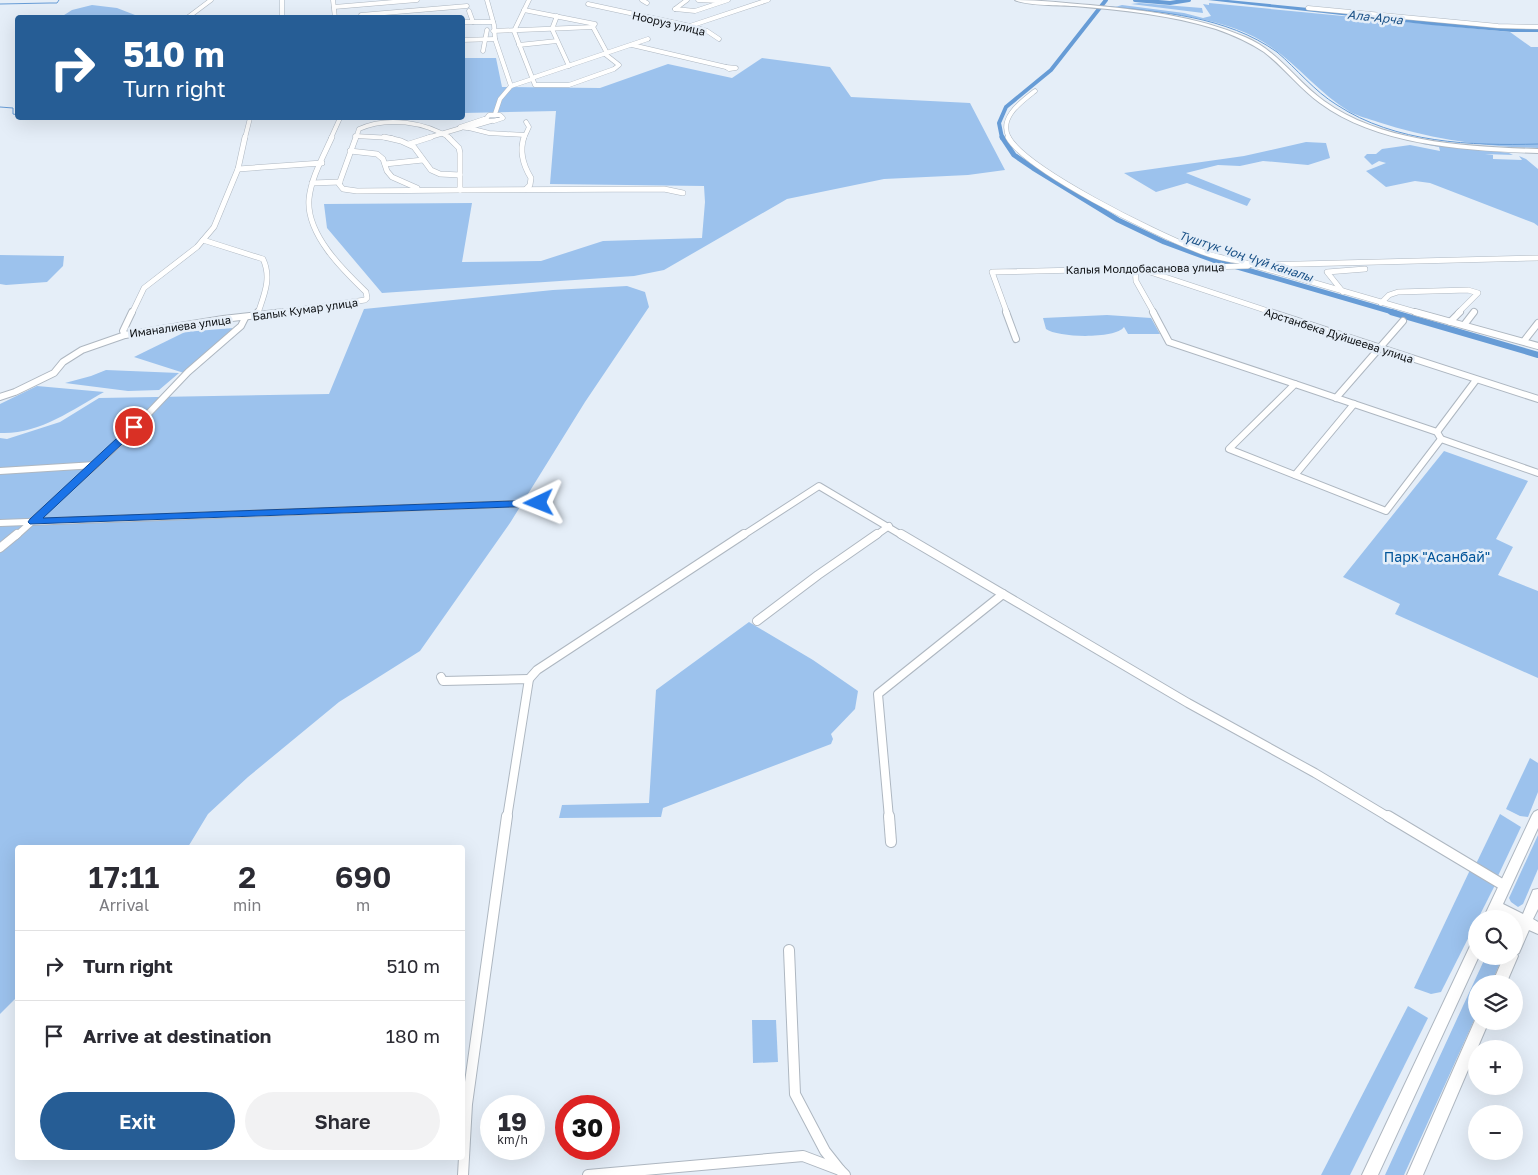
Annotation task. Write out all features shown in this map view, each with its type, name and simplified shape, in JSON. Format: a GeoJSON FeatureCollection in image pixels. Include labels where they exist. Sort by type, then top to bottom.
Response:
{"type":"FeatureCollection","features":[{"type":"Feature","properties":{"kind":"main road"},"geometry":{"type":"LineString","coordinates":[[1017,0],[1189,21],[1243,38],[1269,53],[1314,96],[1329,107],[1370,126],[1417,139],[1456,146],[1538,151]]}},
{"type":"Feature","properties":{"kind":"main road"},"geometry":{"type":"LineString","coordinates":[[1493,910],[1538,815]]}},
{"type":"Feature","properties":{"kind":"main road"},"geometry":{"type":"LineString","coordinates":[[1523,937],[1532,925],[1538,894]]}},
{"type":"Feature","properties":{"kind":"main road"},"geometry":{"type":"LineString","coordinates":[[1495,906],[1532,925]]}},
{"type":"Feature","properties":{"kind":"main road"},"geometry":{"type":"LineString","coordinates":[[1370,1175],[1468,965]]}},
{"type":"Feature","properties":{"kind":"main road"},"geometry":{"type":"LineString","coordinates":[[1415,1175],[1478,1030]]}},
{"type":"Feature","properties":{"kind":"street"},"geometry":{"type":"LineString","coordinates":[[191,15],[211,0]]}},
{"type":"Feature","properties":{"kind":"street"},"geometry":{"type":"LineString","coordinates":[[282,0],[282,15]]}},
{"type":"Feature","properties":{"kind":"street"},"geometry":{"type":"LineString","coordinates":[[333,0],[335,15]]}},
{"type":"Feature","properties":{"kind":"street"},"geometry":{"type":"LineString","coordinates":[[334,7],[416,0]]}},
{"type":"Feature","properties":{"kind":"street"},"geometry":{"type":"LineString","coordinates":[[465,0],[473,22]]}},
{"type":"Feature","properties":{"kind":"street"},"geometry":{"type":"LineString","coordinates":[[487,0],[495,39],[511,86]]}},
{"type":"Feature","properties":{"kind":"street"},"geometry":{"type":"LineString","coordinates":[[524,10],[595,24],[594,27],[606,53],[619,65],[614,69],[569,85],[535,86],[514,30],[524,10],[529,0]]}},
{"type":"Feature","properties":{"kind":"street","name":"Нооруз улица"},"geometry":{"type":"LineString","coordinates":[[596,0],[588,4],[690,26],[707,31],[719,39]]}},
{"type":"Feature","properties":{"kind":"street"},"geometry":{"type":"LineString","coordinates":[[642,0],[647,4]]}},
{"type":"Feature","properties":{"kind":"street"},"geometry":{"type":"LineString","coordinates":[[687,0],[675,9],[695,11],[727,0]]}},
{"type":"Feature","properties":{"kind":"street"},"geometry":{"type":"LineString","coordinates":[[698,0],[727,0]]}},
{"type":"Feature","properties":{"kind":"street"},"geometry":{"type":"LineString","coordinates":[[690,26],[768,0]]}},
{"type":"Feature","properties":{"kind":"street"},"geometry":{"type":"LineString","coordinates":[[359,5],[362,15]]}},
{"type":"Feature","properties":{"kind":"street"},"geometry":{"type":"LineString","coordinates":[[1308,8],[1495,26],[1538,27]]}},
{"type":"Feature","properties":{"kind":"street"},"geometry":{"type":"LineString","coordinates":[[377,15],[469,9]]}},
{"type":"Feature","properties":{"kind":"street"},"geometry":{"type":"LineString","coordinates":[[557,16],[552,29],[568,66]]}},
{"type":"Feature","properties":{"kind":"street"},"geometry":{"type":"LineString","coordinates":[[465,22],[493,22]]}},
{"type":"Feature","properties":{"kind":"street"},"geometry":{"type":"LineString","coordinates":[[493,31],[594,27]]}},
{"type":"Feature","properties":{"kind":"street"},"geometry":{"type":"LineString","coordinates":[[483,51],[487,30]]}},
{"type":"Feature","properties":{"kind":"street"},"geometry":{"type":"LineString","coordinates":[[465,40],[495,39]]}},
{"type":"Feature","properties":{"kind":"street"},"geometry":{"type":"LineString","coordinates":[[495,114],[500,99],[511,86],[648,39]]}},
{"type":"Feature","properties":{"kind":"street"},"geometry":{"type":"LineString","coordinates":[[519,44],[557,41]]}},
{"type":"Feature","properties":{"kind":"street"},"geometry":{"type":"LineString","coordinates":[[632,45],[726,67]]}},
{"type":"Feature","properties":{"kind":"street"},"geometry":{"type":"LineString","coordinates":[[1035,91],[1014,108],[1007,121],[1007,137],[1016,149],[1060,180],[1142,225],[1200,251],[1538,346]]}},
{"type":"Feature","properties":{"kind":"street"},"geometry":{"type":"LineString","coordinates":[[461,128],[462,125],[484,119],[486,116],[495,114],[503,118],[469,128]]}},
{"type":"Feature","properties":{"kind":"street"},"geometry":{"type":"LineString","coordinates":[[484,119],[491,121]]}},
{"type":"Feature","properties":{"kind":"street","name":"Иманалиева улица"},"geometry":{"type":"LineString","coordinates":[[245,318],[223,319],[125,335],[123,331],[144,288],[204,240],[220,216],[238,169],[250,120]]}},
{"type":"Feature","properties":{"kind":"street","name":"Балык Кумар улица"},"geometry":{"type":"LineString","coordinates":[[245,318],[362,302],[367,298],[366,292],[336,263],[316,229],[308,204],[312,184],[339,120]]}},
{"type":"Feature","properties":{"kind":"street"},"geometry":{"type":"LineString","coordinates":[[460,191],[461,159],[458,148],[450,138],[442,133],[415,125],[384,122],[364,125],[359,129],[340,182],[340,187],[347,190],[372,191],[430,190],[460,191],[509,191],[526,189],[664,189],[683,193]]}},
{"type":"Feature","properties":{"kind":"street"},"geometry":{"type":"LineString","coordinates":[[526,122],[529,127],[522,145],[523,166],[531,178],[530,185],[526,189]]}},
{"type":"Feature","properties":{"kind":"street"},"geometry":{"type":"LineString","coordinates":[[409,144],[461,128],[489,133],[525,134]]}},
{"type":"Feature","properties":{"kind":"street"},"geometry":{"type":"LineString","coordinates":[[356,136],[382,137],[409,144],[418,150],[430,170],[460,175]]}},
{"type":"Feature","properties":{"kind":"street"},"geometry":{"type":"LineString","coordinates":[[350,151],[374,153],[381,156],[390,175],[404,184],[430,190]]}},
{"type":"Feature","properties":{"kind":"street"},"geometry":{"type":"LineString","coordinates":[[385,164],[423,160]]}},
{"type":"Feature","properties":{"kind":"street"},"geometry":{"type":"LineString","coordinates":[[238,169],[322,163]]}},
{"type":"Feature","properties":{"kind":"street"},"geometry":{"type":"LineString","coordinates":[[312,184],[340,182]]}},
{"type":"Feature","properties":{"kind":"street"},"geometry":{"type":"LineString","coordinates":[[372,191],[404,184]]}},
{"type":"Feature","properties":{"kind":"street"},"geometry":{"type":"LineString","coordinates":[[204,240],[263,259],[267,268],[268,288],[257,316]]}},
{"type":"Feature","properties":{"kind":"street","name":"Калыя Молдобасанова улица"},"geometry":{"type":"LineString","coordinates":[[1016,339],[992,272],[1538,258]]}},
{"type":"Feature","properties":{"kind":"street"},"geometry":{"type":"LineString","coordinates":[[1138,268],[1136,281],[1169,342],[1354,404],[1538,473]]}},
{"type":"Feature","properties":{"kind":"street","name":"Арстанбека Дуйшеева улица"},"geometry":{"type":"LineString","coordinates":[[1138,268],[1380,349],[1538,399]]}},
{"type":"Feature","properties":{"kind":"street"},"geometry":{"type":"LineString","coordinates":[[1345,293],[1327,272],[1365,269]]}},
{"type":"Feature","properties":{"kind":"street"},"geometry":{"type":"LineString","coordinates":[[1381,303],[1389,296],[1398,292],[1468,290],[1478,293],[1450,322]]}},
{"type":"Feature","properties":{"kind":"street"},"geometry":{"type":"LineString","coordinates":[[1464,325],[1474,312]]}},
{"type":"Feature","properties":{"kind":"street"},"geometry":{"type":"LineString","coordinates":[[0,548],[33,522],[96,465],[188,372],[241,326],[245,318]]}},
{"type":"Feature","properties":{"kind":"street"},"geometry":{"type":"LineString","coordinates":[[1336,398],[1403,321]]}},
{"type":"Feature","properties":{"kind":"street"},"geometry":{"type":"LineString","coordinates":[[1524,341],[1538,323]]}},
{"type":"Feature","properties":{"kind":"street"},"geometry":{"type":"LineString","coordinates":[[0,397],[15,392],[54,373],[63,362],[82,350],[125,335]]}},
{"type":"Feature","properties":{"kind":"street"},"geometry":{"type":"LineString","coordinates":[[1295,384],[1229,449],[1386,511],[1476,380]]}},
{"type":"Feature","properties":{"kind":"street"},"geometry":{"type":"LineString","coordinates":[[1295,475],[1354,404]]}},
{"type":"Feature","properties":{"kind":"street"},"geometry":{"type":"LineString","coordinates":[[0,470],[96,465]]}},
{"type":"Feature","properties":{"kind":"street"},"geometry":{"type":"LineString","coordinates":[[465,1140],[467,1104],[528,679],[536,670],[819,486],[1188,703],[1315,773],[1505,886]]}},
{"type":"Feature","properties":{"kind":"street"},"geometry":{"type":"LineString","coordinates":[[0,523],[539,503]]}},
{"type":"Feature","properties":{"kind":"street"},"geometry":{"type":"LineString","coordinates":[[757,622],[818,575],[889,526]]}},
{"type":"Feature","properties":{"kind":"street"},"geometry":{"type":"LineString","coordinates":[[891,842],[878,694],[1003,594]]}},
{"type":"Feature","properties":{"kind":"street"},"geometry":{"type":"LineString","coordinates":[[442,677],[443,681],[528,679]]}},
{"type":"Feature","properties":{"kind":"street"},"geometry":{"type":"LineString","coordinates":[[789,950],[796,1094],[826,1151],[843,1173]]}},
{"type":"Feature","properties":{"kind":"street"},"geometry":{"type":"LineString","coordinates":[[588,1175],[803,1156],[843,1173]]}},
{"type":"Feature","properties":{"kind":"street"},"geometry":{"type":"LineString","coordinates":[[463,1175],[464,1160]]}},
{"type":"Feature","properties":{"kind":"green space"},"geometry":{"type":"Polygon","coordinates":[[[1209,3],[1510,32],[1531,47],[1538,47],[1538,148],[1457,141],[1397,128],[1364,117],[1350,112],[1339,105],[1291,63],[1255,37],[1236,29],[1196,18],[1115,7],[1122,5],[1184,13],[1203,18],[1211,16],[1203,4],[1209,5],[1209,3]]]}},
{"type":"Feature","properties":{"kind":"green space"},"geometry":{"type":"Polygon","coordinates":[[[1131,4],[1202,8],[1203,13],[1131,4]]]}},
{"type":"Feature","properties":{"kind":"green space"},"geometry":{"type":"Polygon","coordinates":[[[92,5],[117,8],[135,15],[64,15],[72,10],[92,5]]]}},
{"type":"Feature","properties":{"kind":"green space"},"geometry":{"type":"Polygon","coordinates":[[[465,58],[496,58],[502,87],[600,88],[668,64],[732,78],[762,58],[830,67],[851,97],[970,103],[1005,170],[968,175],[884,179],[787,199],[664,270],[634,276],[382,293],[327,228],[324,204],[472,203],[462,262],[541,261],[603,241],[702,238],[705,202],[704,186],[550,184],[556,111],[465,113],[465,58]]]}},
{"type":"Feature","properties":{"kind":"green space"},"geometry":{"type":"Polygon","coordinates":[[[1306,142],[1326,143],[1330,158],[1308,165],[1263,161],[1240,166],[1218,165],[1186,173],[1251,199],[1247,206],[1187,183],[1156,192],[1124,173],[1244,156],[1306,142]]]}},
{"type":"Feature","properties":{"kind":"green space"},"geometry":{"type":"Polygon","coordinates":[[[1423,144],[1513,155],[1485,154],[1493,155],[1493,159],[1522,160],[1519,156],[1526,159],[1538,169],[1538,226],[1430,183],[1415,181],[1386,187],[1366,171],[1386,163],[1379,161],[1372,165],[1364,157],[1367,154],[1376,154],[1382,149],[1410,145],[1440,151],[1439,147],[1423,144]]]}},
{"type":"Feature","properties":{"kind":"green space"},"geometry":{"type":"Polygon","coordinates":[[[0,255],[64,256],[63,266],[47,282],[6,285],[0,284],[0,255]]]}},
{"type":"Feature","properties":{"kind":"green space"},"geometry":{"type":"Polygon","coordinates":[[[627,286],[645,292],[649,307],[585,402],[510,523],[420,651],[339,702],[248,777],[208,814],[189,845],[15,845],[15,999],[0,1014],[0,438],[7,439],[60,422],[99,398],[329,394],[364,309],[553,290],[627,286]]]}},
{"type":"Feature","properties":{"kind":"green space"},"geometry":{"type":"Polygon","coordinates":[[[1107,315],[1151,318],[1160,334],[1128,334],[1124,327],[1110,334],[1086,336],[1062,334],[1046,329],[1043,318],[1107,315]]]}},
{"type":"Feature","properties":{"kind":"green space"},"geometry":{"type":"Polygon","coordinates":[[[233,328],[184,373],[134,357],[185,332],[233,328]]]}},
{"type":"Feature","properties":{"kind":"green space"},"geometry":{"type":"Polygon","coordinates":[[[106,370],[179,373],[159,390],[128,391],[65,383],[106,370]]]}},
{"type":"Feature","properties":{"kind":"green space"},"geometry":{"type":"Polygon","coordinates":[[[37,386],[104,392],[41,426],[14,433],[0,433],[0,404],[37,386]]]}},
{"type":"Feature","properties":{"kind":"green space","name":"Парк \"Асанбай\""},"geometry":{"type":"Polygon","coordinates":[[[1444,451],[1528,481],[1496,539],[1513,547],[1498,575],[1538,591],[1538,678],[1395,614],[1400,604],[1343,577],[1444,451]]]}},
{"type":"Feature","properties":{"kind":"green space"},"geometry":{"type":"Polygon","coordinates":[[[749,622],[813,660],[858,691],[855,709],[831,734],[833,739],[831,744],[663,808],[661,817],[559,818],[562,805],[649,803],[656,690],[749,622]]]}},
{"type":"Feature","properties":{"kind":"green space"},"geometry":{"type":"Polygon","coordinates":[[[1530,758],[1538,763],[1538,792],[1528,817],[1520,816],[1506,809],[1530,758]]]}},
{"type":"Feature","properties":{"kind":"green space"},"geometry":{"type":"Polygon","coordinates":[[[1500,814],[1521,827],[1497,878],[1475,866],[1500,814]]]}},
{"type":"Feature","properties":{"kind":"green space"},"geometry":{"type":"Polygon","coordinates":[[[1538,835],[1538,869],[1523,904],[1518,907],[1509,898],[1538,835]]]}},
{"type":"Feature","properties":{"kind":"green space"},"geometry":{"type":"Polygon","coordinates":[[[1470,870],[1495,885],[1482,910],[1468,910],[1468,938],[1441,992],[1431,994],[1414,988],[1470,870]]]}},
{"type":"Feature","properties":{"kind":"green space"},"geometry":{"type":"Polygon","coordinates":[[[1482,965],[1499,965],[1495,975],[1477,975],[1482,965]]]}},
{"type":"Feature","properties":{"kind":"green space"},"geometry":{"type":"Polygon","coordinates":[[[1468,995],[1468,1030],[1470,1030],[1404,1175],[1385,1175],[1468,995]]]}},
{"type":"Feature","properties":{"kind":"green space"},"geometry":{"type":"Polygon","coordinates":[[[1408,1006],[1428,1018],[1350,1175],[1321,1175],[1408,1006]]]}},
{"type":"Feature","properties":{"kind":"green space"},"geometry":{"type":"Polygon","coordinates":[[[752,1020],[776,1020],[778,1062],[753,1063],[752,1020]]]}},
{"type":"Feature","properties":{"kind":"waterway"},"geometry":{"type":"LineString","coordinates":[[0,4],[57,3],[59,0]]}},
{"type":"Feature","properties":{"kind":"waterway","name":"Түштүк Чоң Чүй каналы"},"geometry":{"type":"LineString","coordinates":[[1002,138],[999,123],[1006,107],[1051,70],[1106,0]]}},
{"type":"Feature","properties":{"kind":"waterway","name":"Түштүк Чоң Чүй каналы"},"geometry":{"type":"LineString","coordinates":[[1135,0],[1170,3],[1189,0]]}},
{"type":"Feature","properties":{"kind":"waterway","name":"Ала-Арча"},"geometry":{"type":"LineString","coordinates":[[1211,0],[1431,23],[1512,30],[1538,30]]}},
{"type":"Feature","properties":{"kind":"waterway"},"geometry":{"type":"LineString","coordinates":[[1102,6],[1193,18],[1237,30],[1277,52],[1313,87],[1337,105],[1360,118],[1408,135],[1460,143],[1538,144]]}},
{"type":"Feature","properties":{"kind":"waterway"},"geometry":{"type":"LineString","coordinates":[[0,107],[13,108],[13,114],[15,114]]}},
{"type":"Feature","properties":{"kind":"waterway","name":"Түштүк Чоң Чүй каналы"},"geometry":{"type":"LineString","coordinates":[[1002,137],[1014,155],[1033,168],[1118,220],[1164,242],[1213,260],[1396,313]]}},
{"type":"Feature","properties":{"kind":"waterway","name":"Түштүк Чоң Чүй каналы"},"geometry":{"type":"LineString","coordinates":[[1391,312],[1538,355]]}},
{"type":"Feature","properties":{"kind":"route"},"geometry":{"type":"LineString","coordinates":[[134,427],[33,522],[539,503]]}}]}
